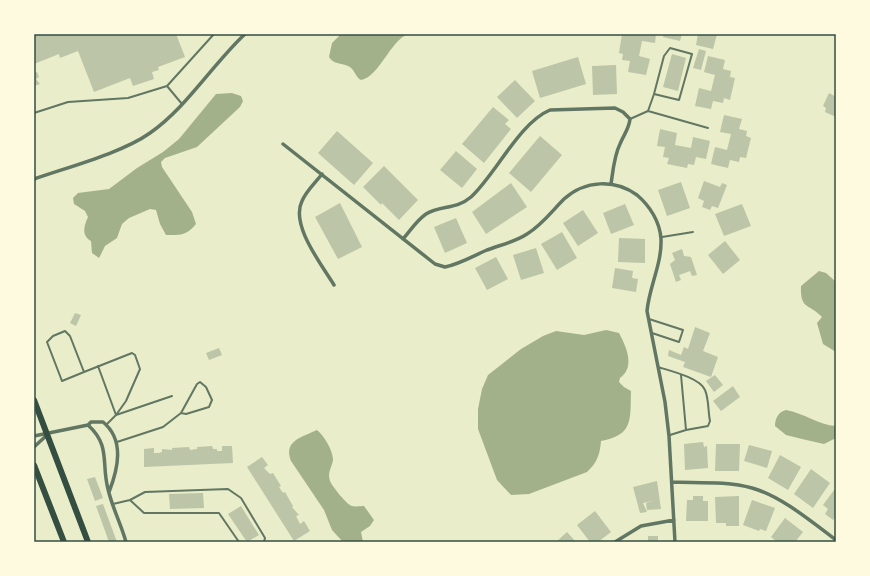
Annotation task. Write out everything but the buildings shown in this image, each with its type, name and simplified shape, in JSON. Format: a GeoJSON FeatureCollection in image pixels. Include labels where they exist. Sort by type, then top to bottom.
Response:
{"type":"FeatureCollection","features":[{"type":"Feature","properties":{"kind":"main road"},"geometry":{"type":"LineString","coordinates":[[34,400],[88,542]]}},
{"type":"Feature","properties":{"kind":"main road"},"geometry":{"type":"LineString","coordinates":[[34,465],[64,542]]}},
{"type":"Feature","properties":{"kind":"street"},"geometry":{"type":"LineString","coordinates":[[34,179],[97,157],[142,138],[163,123],[182,104],[245,34]]}},
{"type":"Feature","properties":{"kind":"street"},"geometry":{"type":"LineString","coordinates":[[403,239],[426,214],[436,210],[456,206],[472,196],[520,136],[541,114],[554,110],[603,107],[615,108],[630,118],[630,128],[620,144],[616,154],[611,184]]}},
{"type":"Feature","properties":{"kind":"street"},"geometry":{"type":"LineString","coordinates":[[283,144],[435,264],[445,268],[525,235],[542,222],[565,198],[581,188],[599,183],[611,184],[631,192],[648,207],[655,217],[660,238],[660,253],[648,301],[648,318],[658,366],[669,436],[675,542]]}},
{"type":"Feature","properties":{"kind":"street"},"geometry":{"type":"LineString","coordinates":[[322,174],[302,201],[299,211],[300,223],[308,241],[334,285]]}},
{"type":"Feature","properties":{"kind":"street"},"geometry":{"type":"LineString","coordinates":[[34,436],[47,435],[76,426],[88,426],[96,422],[103,422],[117,442],[118,457],[109,492]]}},
{"type":"Feature","properties":{"kind":"street"},"geometry":{"type":"LineString","coordinates":[[88,426],[96,433],[105,452],[109,492],[126,542]]}},
{"type":"Feature","properties":{"kind":"street"},"geometry":{"type":"LineString","coordinates":[[34,447],[47,435]]}},
{"type":"Feature","properties":{"kind":"street"},"geometry":{"type":"LineString","coordinates":[[672,482],[733,485],[762,492],[778,500],[836,540]]}},
{"type":"Feature","properties":{"kind":"street"},"geometry":{"type":"LineString","coordinates":[[615,542],[641,526],[674,520]]}},
{"type":"Feature","properties":{"kind":"lane"},"geometry":{"type":"LineString","coordinates":[[34,114],[68,102],[128,98],[167,86],[214,34]]}},
{"type":"Feature","properties":{"kind":"lane"},"geometry":{"type":"LineString","coordinates":[[648,112],[664,56],[670,48],[692,54],[679,100],[654,94]]}},
{"type":"Feature","properties":{"kind":"lane"},"geometry":{"type":"LineString","coordinates":[[167,86],[182,104]]}},
{"type":"Feature","properties":{"kind":"lane"},"geometry":{"type":"LineString","coordinates":[[630,118],[648,112],[708,128]]}},
{"type":"Feature","properties":{"kind":"lane"},"geometry":{"type":"LineString","coordinates":[[660,238],[693,232]]}},
{"type":"Feature","properties":{"kind":"lane"},"geometry":{"type":"LineString","coordinates":[[648,318],[683,330],[679,342],[652,333]]}},
{"type":"Feature","properties":{"kind":"lane"},"geometry":{"type":"LineString","coordinates":[[84,372],[70,336],[65,331],[52,336],[47,342],[62,381],[132,353],[139,360],[140,369],[126,401],[116,415],[106,425]]}},
{"type":"Feature","properties":{"kind":"lane"},"geometry":{"type":"LineString","coordinates":[[98,366],[116,415]]}},
{"type":"Feature","properties":{"kind":"lane"},"geometry":{"type":"LineString","coordinates":[[658,366],[698,382],[705,390],[710,421],[708,426],[686,430],[669,436]]}},
{"type":"Feature","properties":{"kind":"lane"},"geometry":{"type":"LineString","coordinates":[[681,375],[686,430]]}},
{"type":"Feature","properties":{"kind":"lane"},"geometry":{"type":"LineString","coordinates":[[117,442],[163,427],[181,413],[197,384],[200,382],[206,387],[212,400],[212,405],[206,409],[186,414],[181,413]]}},
{"type":"Feature","properties":{"kind":"lane"},"geometry":{"type":"LineString","coordinates":[[116,415],[172,396]]}},
{"type":"Feature","properties":{"kind":"lane"},"geometry":{"type":"LineString","coordinates":[[113,504],[130,500],[145,492],[228,489],[241,498],[265,538],[264,542]]}},
{"type":"Feature","properties":{"kind":"lane"},"geometry":{"type":"LineString","coordinates":[[130,500],[144,513],[219,513],[239,542]]}},
{"type":"Feature","properties":{"kind":"shaded area"},"geometry":{"type":"Polygon","coordinates":[[[341,34],[408,34],[396,44],[373,73],[361,80],[350,67],[335,62],[329,57],[332,43],[341,34]]]}},
{"type":"Feature","properties":{"kind":"shaded area"},"geometry":{"type":"Polygon","coordinates":[[[232,93],[241,96],[243,101],[240,107],[197,147],[165,158],[161,162],[162,167],[192,212],[196,224],[186,233],[166,235],[160,224],[156,210],[150,209],[129,218],[122,224],[117,238],[105,246],[99,258],[92,253],[91,241],[86,236],[84,230],[88,217],[85,211],[74,204],[73,198],[78,193],[109,189],[137,168],[163,152],[179,139],[216,94],[232,93]]]}},
{"type":"Feature","properties":{"kind":"shaded area"},"geometry":{"type":"Polygon","coordinates":[[[819,271],[826,273],[836,282],[836,352],[823,344],[817,323],[822,317],[806,305],[802,299],[801,286],[819,271]]]}},
{"type":"Feature","properties":{"kind":"shaded area"},"geometry":{"type":"Polygon","coordinates":[[[606,330],[619,333],[627,351],[627,368],[625,374],[620,378],[619,382],[631,391],[630,418],[625,430],[619,435],[601,441],[597,458],[587,472],[529,494],[511,495],[497,480],[478,429],[478,409],[482,389],[488,375],[521,349],[543,336],[556,331],[584,335],[606,330]]]}},
{"type":"Feature","properties":{"kind":"shaded area"},"geometry":{"type":"Polygon","coordinates":[[[786,410],[823,424],[836,426],[836,438],[824,444],[786,435],[775,426],[778,416],[781,412],[786,410]]]}},
{"type":"Feature","properties":{"kind":"shaded area"},"geometry":{"type":"Polygon","coordinates":[[[317,430],[328,444],[333,456],[329,475],[331,483],[349,505],[364,506],[374,520],[370,526],[361,532],[363,542],[343,542],[332,530],[324,510],[291,461],[289,454],[292,444],[300,438],[317,430]]]}}]}
